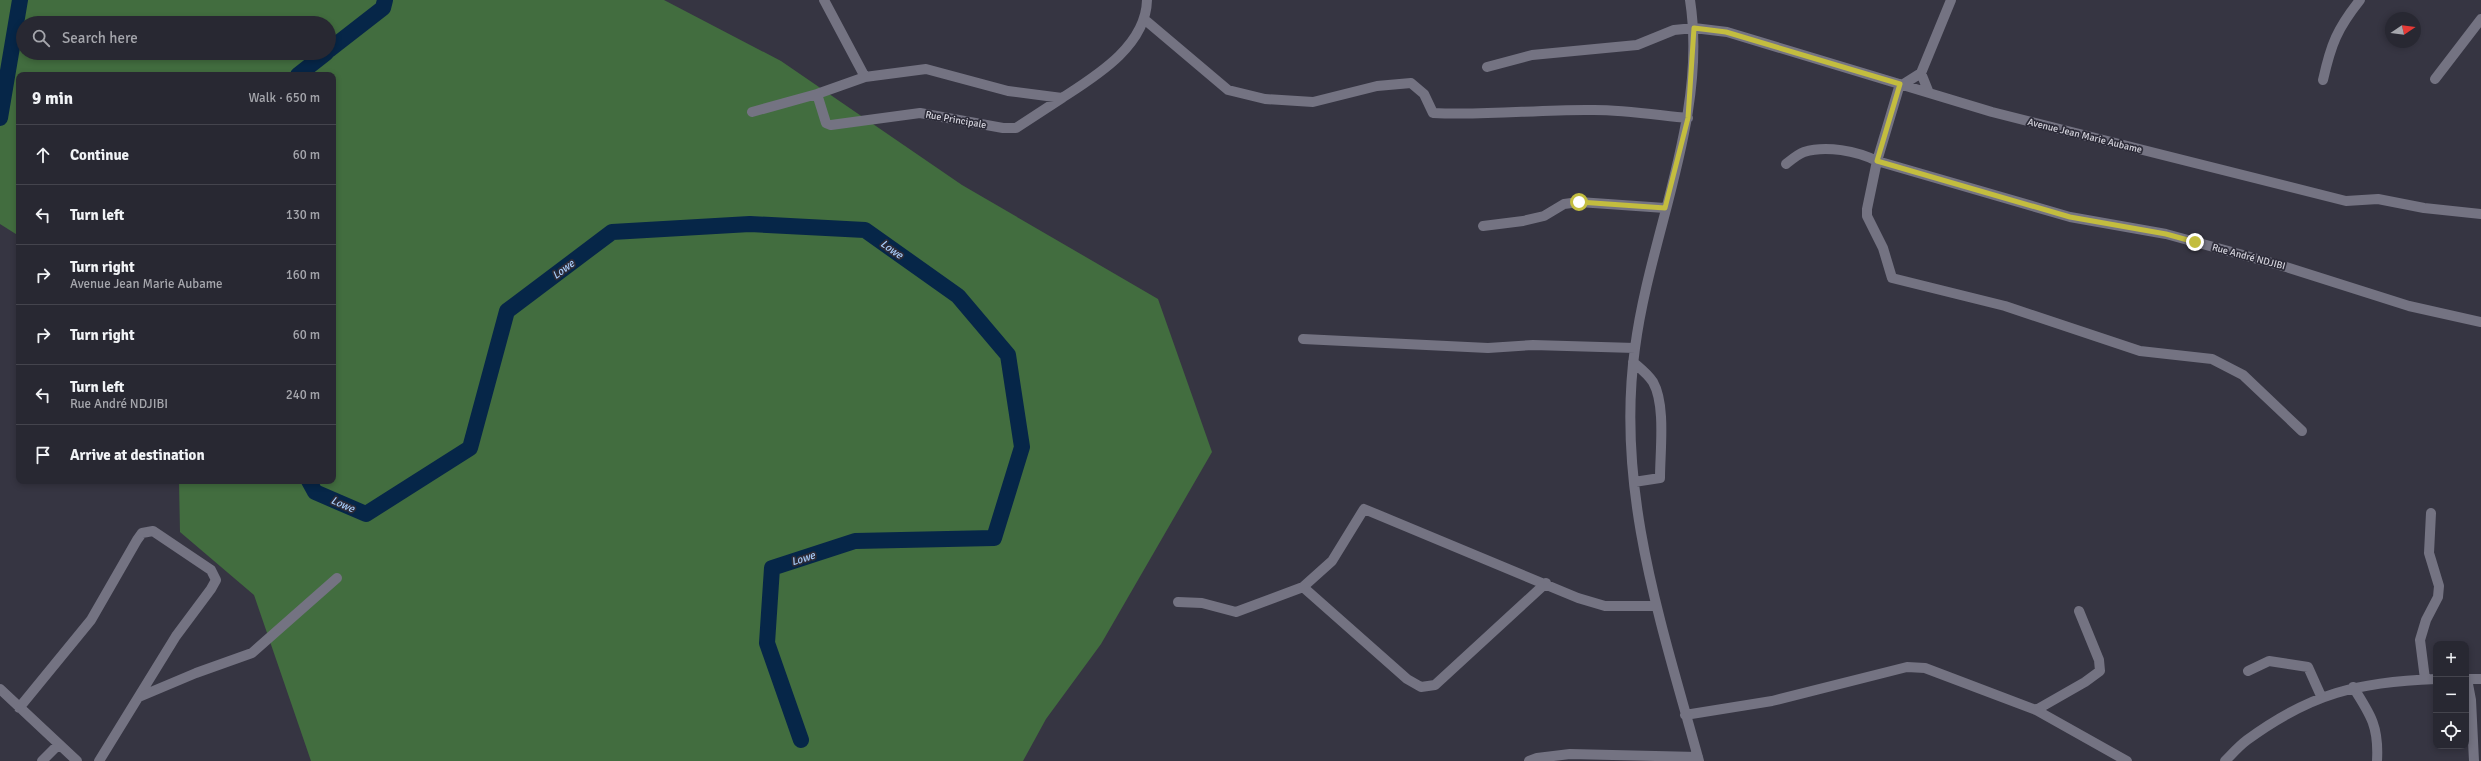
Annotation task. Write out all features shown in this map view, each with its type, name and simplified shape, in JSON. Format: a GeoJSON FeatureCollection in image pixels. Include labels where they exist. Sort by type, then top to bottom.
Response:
{"type":"FeatureCollection","features":[{"type":"Feature","properties":{"kind":"street"},"geometry":{"type":"LineString","coordinates":[[824,0],[865,77]]}},
{"type":"Feature","properties":{"kind":"street"},"geometry":{"type":"LineString","coordinates":[[752,112],[818,94],[865,77],[926,69],[1008,91],[1062,98],[1094,78],[1113,62],[1136,35],[1144,19],[1147,0]]}},
{"type":"Feature","properties":{"kind":"street"},"geometry":{"type":"LineString","coordinates":[[1529,761],[1537,758],[1570,754],[1698,759],[1656,606],[1641,539],[1634,482],[1630,415],[1635,348],[1665,208],[1688,118],[1694,28],[1690,0]]}},
{"type":"Feature","properties":{"kind":"street"},"geometry":{"type":"LineString","coordinates":[[1951,0],[1921,73],[1901,85],[1877,161],[1868,202],[1867,216],[1883,248],[1892,278],[2005,306],[2140,352],[2212,359],[2243,375],[2302,431]]}},
{"type":"Feature","properties":{"kind":"street"},"geometry":{"type":"LineString","coordinates":[[2323,80],[2330,48],[2336,33],[2360,0]]}},
{"type":"Feature","properties":{"kind":"street"},"geometry":{"type":"LineString","coordinates":[[1144,19],[1228,90],[1265,99],[1312,102],[1376,86],[1404,83],[1417,86],[1424,94],[1433,113],[1455,115],[1493,111],[1595,110],[1688,118]]}},
{"type":"Feature","properties":{"kind":"street"},"geometry":{"type":"LineString","coordinates":[[2435,79],[2481,19]]}},
{"type":"Feature","properties":{"kind":"street","name":"Avenue Jean Marie Aubame"},"geometry":{"type":"LineString","coordinates":[[1487,67],[1532,55],[1638,45],[1647,42],[1664,32],[1694,28],[1726,32],[1992,112],[2346,201],[2378,199],[2424,208],[2481,214]]}},
{"type":"Feature","properties":{"kind":"street"},"geometry":{"type":"LineString","coordinates":[[1921,73],[1929,93]]}},
{"type":"Feature","properties":{"kind":"street","name":"Rue Principale"},"geometry":{"type":"LineString","coordinates":[[818,94],[822,116],[826,123],[831,125],[920,113],[1004,128],[1016,128],[1062,98]]}},
{"type":"Feature","properties":{"kind":"street","name":"Rue André NDJIBI"},"geometry":{"type":"LineString","coordinates":[[1786,164],[1802,152],[1823,149],[1862,154],[1877,161],[2070,217],[2174,236],[2283,266],[2409,306],[2481,322]]}},
{"type":"Feature","properties":{"kind":"street"},"geometry":{"type":"LineString","coordinates":[[1483,226],[1522,222],[1544,216],[1564,204],[1579,202],[1665,208]]}},
{"type":"Feature","properties":{"kind":"street"},"geometry":{"type":"LineString","coordinates":[[1303,339],[1488,348],[1548,345],[1635,348]]}},
{"type":"Feature","properties":{"kind":"street"},"geometry":{"type":"LineString","coordinates":[[1634,362],[1650,379],[1657,393],[1660,454],[1660,478],[1634,482]]}},
{"type":"Feature","properties":{"kind":"street"},"geometry":{"type":"LineString","coordinates":[[1178,602],[1202,603],[1236,612],[1303,586],[1332,562],[1364,509],[1512,571],[1546,583],[1578,598],[1605,606],[1629,608],[1656,606]]}},
{"type":"Feature","properties":{"kind":"street"},"geometry":{"type":"LineString","coordinates":[[2425,679],[2420,640],[2426,620],[2438,597],[2439,586],[2430,553],[2431,513]]}},
{"type":"Feature","properties":{"kind":"street"},"geometry":{"type":"LineString","coordinates":[[19,708],[91,620],[136,540],[142,533],[153,531],[211,570],[216,580],[176,636],[99,761]]}},
{"type":"Feature","properties":{"kind":"street"},"geometry":{"type":"LineString","coordinates":[[139,697],[196,673],[252,653],[337,578]]}},
{"type":"Feature","properties":{"kind":"street"},"geometry":{"type":"LineString","coordinates":[[1303,586],[1407,679],[1421,687],[1435,685],[1546,583]]}},
{"type":"Feature","properties":{"kind":"street"},"geometry":{"type":"LineString","coordinates":[[2036,710],[2085,682],[2100,671],[2099,660],[2079,611]]}},
{"type":"Feature","properties":{"kind":"street"},"geometry":{"type":"LineString","coordinates":[[2248,671],[2269,662],[2308,667],[2321,696]]}},
{"type":"Feature","properties":{"kind":"street"},"geometry":{"type":"LineString","coordinates":[[1686,714],[1772,701],[1908,667],[1924,668],[2036,710],[2127,761]]}},
{"type":"Feature","properties":{"kind":"street"},"geometry":{"type":"LineString","coordinates":[[2225,761],[2252,736],[2284,715],[2321,696],[2353,687],[2433,678]]}},
{"type":"Feature","properties":{"kind":"street"},"geometry":{"type":"LineString","coordinates":[[2469,679],[2481,679]]}},
{"type":"Feature","properties":{"kind":"street"},"geometry":{"type":"LineString","coordinates":[[2353,687],[2373,720],[2378,740],[2377,761]]}},
{"type":"Feature","properties":{"kind":"street"},"geometry":{"type":"LineString","coordinates":[[0,689],[77,761]]}},
{"type":"Feature","properties":{"kind":"street"},"geometry":{"type":"LineString","coordinates":[[2469,692],[2471,700],[2474,761]]}},
{"type":"Feature","properties":{"kind":"street"},"geometry":{"type":"LineString","coordinates":[[42,761],[59,744]]}},
{"type":"Feature","properties":{"kind":"green space"},"geometry":{"type":"Polygon","coordinates":[[[0,0],[664,0],[781,61],[962,185],[1158,299],[1212,452],[1101,644],[1046,719],[1023,761],[311,761],[254,595],[180,532],[179,484],[336,484],[336,72],[16,72],[16,234],[0,224],[0,0]]]}},
{"type":"Feature","properties":{"kind":"waterway","name":"Lowe"},"geometry":{"type":"LineString","coordinates":[[17,16],[20,0]]}},
{"type":"Feature","properties":{"kind":"waterway","name":"Lowe"},"geometry":{"type":"LineString","coordinates":[[336,45],[383,8],[385,0]]}},
{"type":"Feature","properties":{"kind":"waterway","name":"Lowe"},"geometry":{"type":"LineString","coordinates":[[0,118],[16,24]]}},
{"type":"Feature","properties":{"kind":"waterway","name":"Lowe"},"geometry":{"type":"LineString","coordinates":[[302,72],[317,60]]}},
{"type":"Feature","properties":{"kind":"waterway","name":"Lowe"},"geometry":{"type":"LineString","coordinates":[[311,484],[315,492],[366,514],[470,448],[507,311],[612,232],[750,224],[865,230],[958,296],[1008,355],[1022,447],[994,538],[855,541],[772,568],[767,643],[801,740]]}},
{"type":"Feature","properties":{"kind":"route"},"geometry":{"type":"LineString","coordinates":[[1579,202],[1665,208],[1688,118],[1694,28],[1726,32],[1900,84],[1877,161],[2070,217],[2166,234],[2195,242]]}}]}
